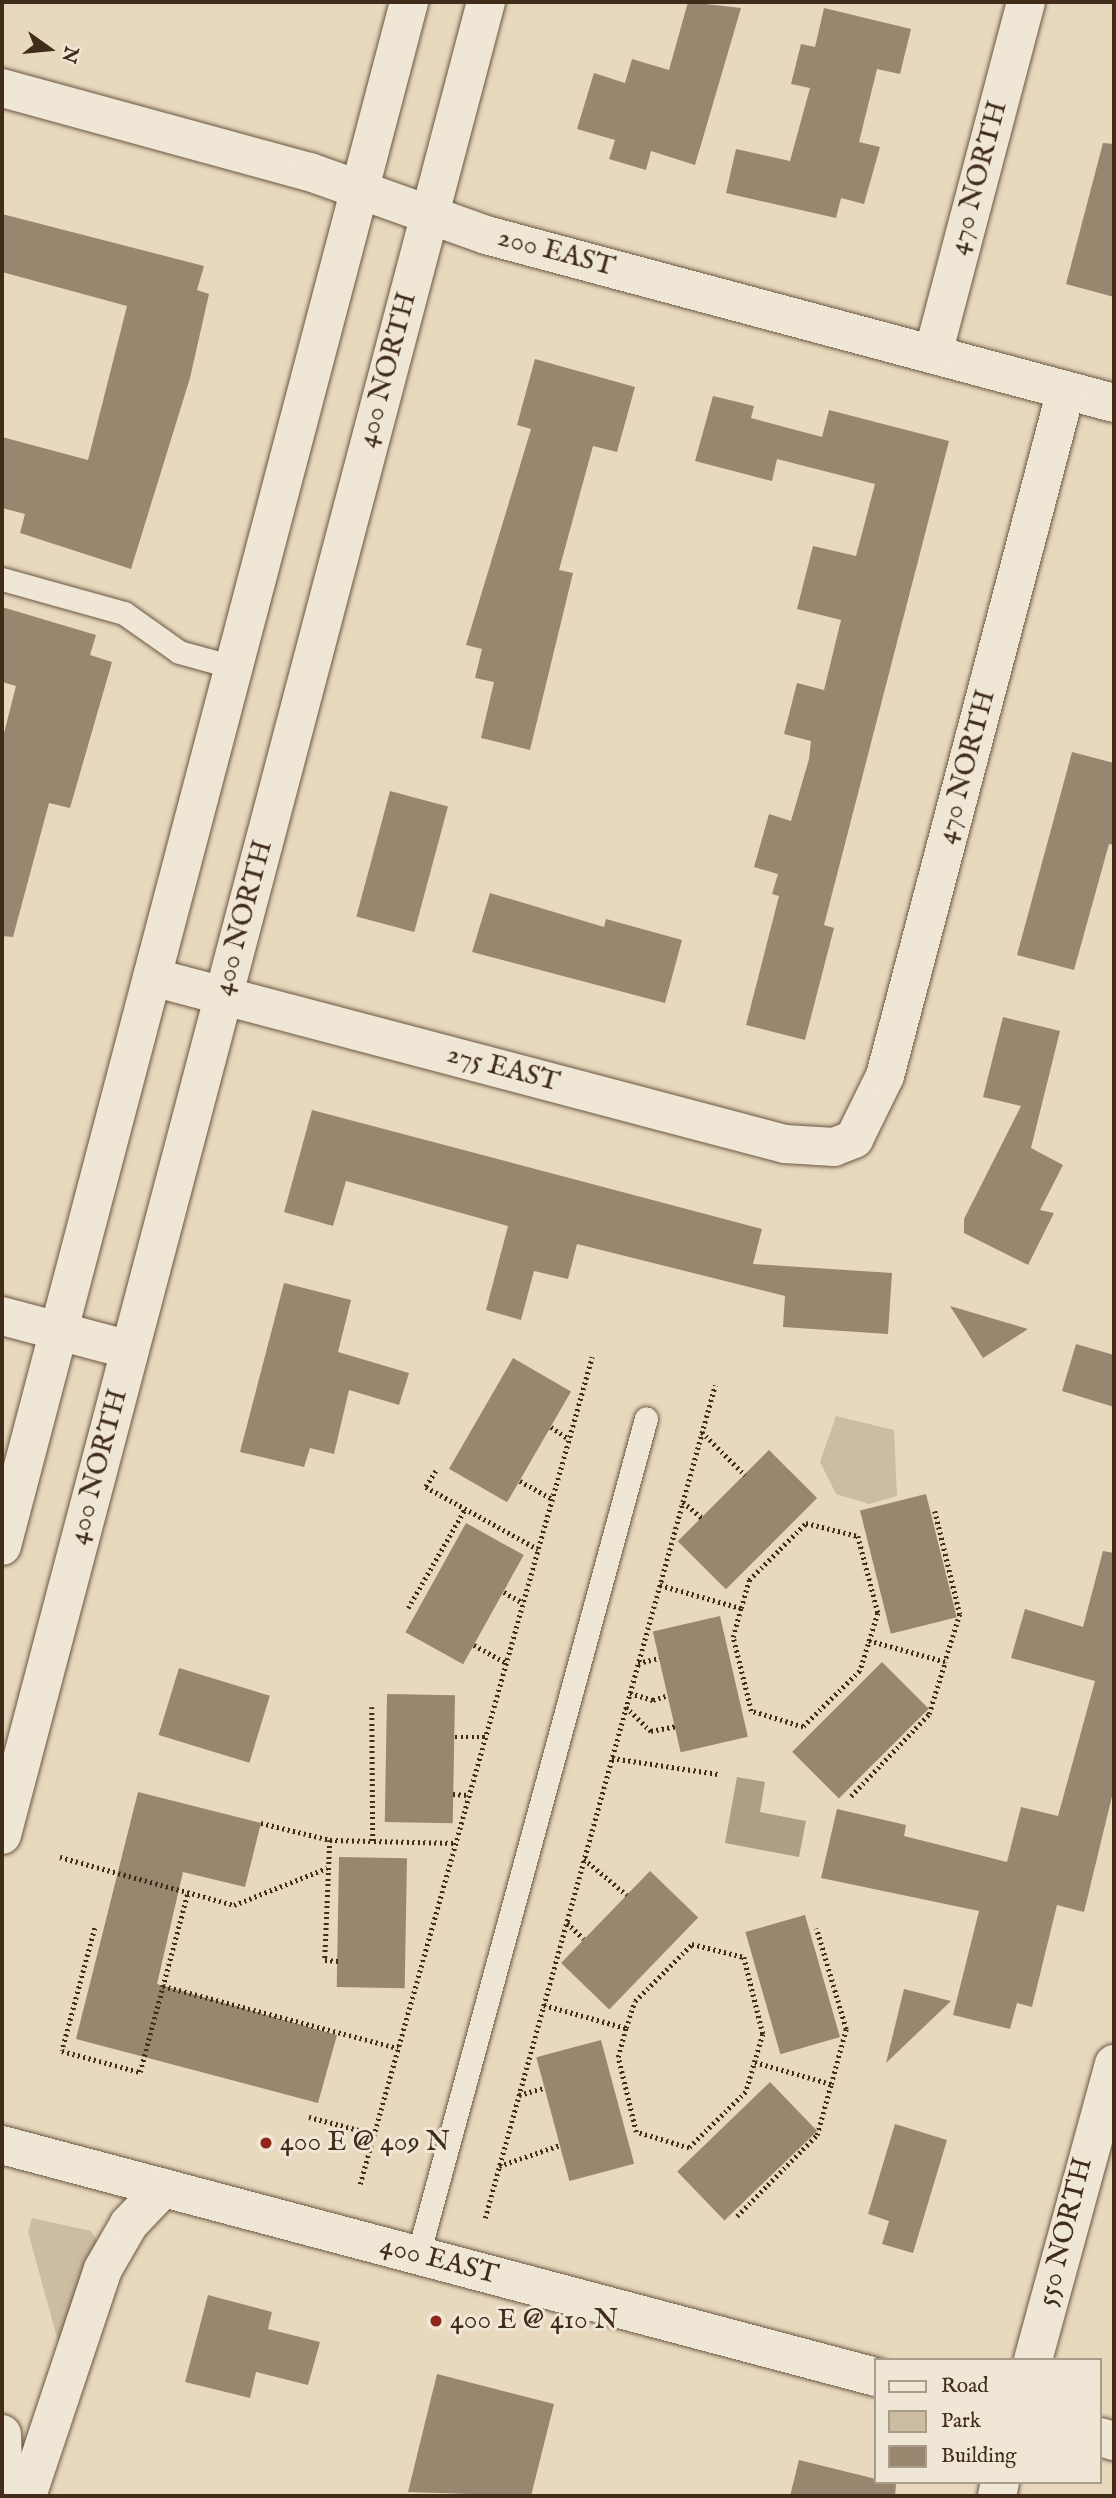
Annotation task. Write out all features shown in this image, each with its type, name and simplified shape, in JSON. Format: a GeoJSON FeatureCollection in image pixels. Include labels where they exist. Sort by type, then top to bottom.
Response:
{"type":"FeatureCollection","features":[{"type":"Feature","properties":{"kind":"main road"},"geometry":{"type":"LineString","coordinates":[[2,1546],[409,2]]}},
{"type":"Feature","properties":{"kind":"main road","name":"400 NORTH"},"geometry":{"type":"LineString","coordinates":[[2,1835],[486,2]]}},
{"type":"Feature","properties":{"kind":"main road","name":"470 NORTH"},"geometry":{"type":"LineString","coordinates":[[933,354],[1026,2]]}},
{"type":"Feature","properties":{"kind":"main road","name":"200 EAST"},"geometry":{"type":"LineString","coordinates":[[2,88],[360,189],[430,215],[1114,403]]}},
{"type":"Feature","properties":{"kind":"main road","name":"470 NORTH"},"geometry":{"type":"LineString","coordinates":[[854,1139],[885,1076],[1066,390]]}},
{"type":"Feature","properties":{"kind":"main road","name":"275 EAST"},"geometry":{"type":"LineString","coordinates":[[152,977],[785,1144],[834,1147],[854,1139]]}},
{"type":"Feature","properties":{"kind":"main road"},"geometry":{"type":"LineString","coordinates":[[2,1316],[130,1350]]}},
{"type":"Feature","properties":{"kind":"main road","name":"550 NORTH"},"geometry":{"type":"LineString","coordinates":[[1034,2358],[1114,2064]]}},
{"type":"Feature","properties":{"kind":"main road","name":"400 EAST"},"geometry":{"type":"LineString","coordinates":[[2,2145],[874,2376]]}},
{"type":"Feature","properties":{"kind":"main road"},"geometry":{"type":"LineString","coordinates":[[27,2496],[103,2269],[129,2224],[163,2188]]}},
{"type":"Feature","properties":{"kind":"main road"},"geometry":{"type":"LineString","coordinates":[[2,2434],[4,2496]]}},
{"type":"Feature","properties":{"kind":"lane"},"geometry":{"type":"LineString","coordinates":[[2,579],[124,613],[179,652],[233,667]]}},
{"type":"Feature","properties":{"kind":"lane"},"geometry":{"type":"LineString","coordinates":[[418,2255],[646,1418]]}},
{"type":"Feature","properties":{"kind":"path"},"geometry":{"type":"LineString","coordinates":[[360,2184],[592,1357]]}},
{"type":"Feature","properties":{"kind":"path"},"geometry":{"type":"LineString","coordinates":[[485,2218],[715,1385]]}},
{"type":"Feature","properties":{"kind":"path"},"geometry":{"type":"LineString","coordinates":[[551,1427],[569,1439]]}},
{"type":"Feature","properties":{"kind":"path"},"geometry":{"type":"LineString","coordinates":[[702,1432],[745,1475]]}},
{"type":"Feature","properties":{"kind":"path"},"geometry":{"type":"LineString","coordinates":[[436,1471],[426,1487],[538,1549]]}},
{"type":"Feature","properties":{"kind":"path"},"geometry":{"type":"LineString","coordinates":[[520,1481],[552,1499]]}},
{"type":"Feature","properties":{"kind":"path"},"geometry":{"type":"LineString","coordinates":[[683,1502],[702,1518]]}},
{"type":"Feature","properties":{"kind":"path"},"geometry":{"type":"LineString","coordinates":[[408,1608],[465,1509]]}},
{"type":"Feature","properties":{"kind":"path"},"geometry":{"type":"LineString","coordinates":[[851,1796],[929,1714],[960,1614],[935,1511]]}},
{"type":"Feature","properties":{"kind":"path"},"geometry":{"type":"LineString","coordinates":[[806,1523],[858,1536],[878,1614],[860,1671],[803,1727],[751,1711],[733,1637],[741,1608],[749,1580],[806,1523]]}},
{"type":"Feature","properties":{"kind":"path"},"geometry":{"type":"LineString","coordinates":[[660,1585],[741,1608]]}},
{"type":"Feature","properties":{"kind":"path"},"geometry":{"type":"LineString","coordinates":[[504,1592],[523,1603]]}},
{"type":"Feature","properties":{"kind":"path"},"geometry":{"type":"LineString","coordinates":[[869,1641],[945,1662]]}},
{"type":"Feature","properties":{"kind":"path"},"geometry":{"type":"LineString","coordinates":[[474,1646],[506,1663]]}},
{"type":"Feature","properties":{"kind":"path"},"geometry":{"type":"LineString","coordinates":[[638,1664],[659,1658]]}},
{"type":"Feature","properties":{"kind":"path"},"geometry":{"type":"LineString","coordinates":[[630,1693],[653,1700],[668,1695]]}},
{"type":"Feature","properties":{"kind":"path"},"geometry":{"type":"LineString","coordinates":[[372,1707],[373,1842]]}},
{"type":"Feature","properties":{"kind":"path"},"geometry":{"type":"LineString","coordinates":[[626,1707],[651,1731],[676,1726]]}},
{"type":"Feature","properties":{"kind":"path"},"geometry":{"type":"LineString","coordinates":[[455,1737],[486,1737]]}},
{"type":"Feature","properties":{"kind":"path"},"geometry":{"type":"LineString","coordinates":[[612,1758],[718,1774]]}},
{"type":"Feature","properties":{"kind":"path"},"geometry":{"type":"LineString","coordinates":[[453,1794],[470,1795]]}},
{"type":"Feature","properties":{"kind":"path"},"geometry":{"type":"LineString","coordinates":[[261,1823],[330,1840],[456,1843]]}},
{"type":"Feature","properties":{"kind":"path"},"geometry":{"type":"LineString","coordinates":[[330,1840],[325,1960],[339,1961]]}},
{"type":"Feature","properties":{"kind":"path"},"geometry":{"type":"LineString","coordinates":[[60,1857],[234,1905],[327,1868]]}},
{"type":"Feature","properties":{"kind":"path"},"geometry":{"type":"LineString","coordinates":[[584,1859],[627,1895]]}},
{"type":"Feature","properties":{"kind":"path"},"geometry":{"type":"LineString","coordinates":[[95,1928],[62,2051],[140,2072],[188,1892]]}},
{"type":"Feature","properties":{"kind":"path"},"geometry":{"type":"LineString","coordinates":[[566,1923],[584,1939]]}},
{"type":"Feature","properties":{"kind":"path"},"geometry":{"type":"LineString","coordinates":[[737,2216],[817,2135],[831,2084],[846,2029],[816,1928]]}},
{"type":"Feature","properties":{"kind":"path"},"geometry":{"type":"LineString","coordinates":[[692,1944],[744,1957],[763,2034],[755,2062],[746,2092],[689,2148],[636,2132],[618,2057],[626,2028],[635,2001],[692,1944]]}},
{"type":"Feature","properties":{"kind":"path"},"geometry":{"type":"LineString","coordinates":[[163,1986],[398,2048]]}},
{"type":"Feature","properties":{"kind":"path"},"geometry":{"type":"LineString","coordinates":[[544,2005],[626,2028]]}},
{"type":"Feature","properties":{"kind":"path"},"geometry":{"type":"LineString","coordinates":[[755,2062],[831,2084]]}},
{"type":"Feature","properties":{"kind":"path"},"geometry":{"type":"LineString","coordinates":[[519,2095],[544,2088]]}},
{"type":"Feature","properties":{"kind":"path"},"geometry":{"type":"LineString","coordinates":[[309,2117],[374,2134]]}},
{"type":"Feature","properties":{"kind":"path"},"geometry":{"type":"LineString","coordinates":[[499,2166],[560,2145]]}},
{"type":"Feature","properties":{"kind":"green space"},"geometry":{"type":"Polygon","coordinates":[[[836,1416],[894,1430],[897,1496],[869,1504],[836,1494],[820,1462],[836,1416]]]}},
{"type":"Feature","properties":{"kind":"green space"},"geometry":{"type":"Polygon","coordinates":[[[32,2218],[91,2231],[100,2246],[59,2345],[28,2232],[32,2218]]]}},
{"type":"Feature","properties":{"kind":"shaded area"},"geometry":{"type":"Polygon","coordinates":[[[737,1777],[765,1782],[760,1812],[806,1821],[799,1857],[725,1843],[737,1777]]]}},
{"type":"Feature","properties":{"kind":"building"},"geometry":{"type":"Polygon","coordinates":[[[688,2],[741,8],[695,165],[651,151],[646,170],[609,159],[615,140],[577,129],[594,73],[625,83],[632,59],[669,70],[688,2]]]}},
{"type":"Feature","properties":{"kind":"building"},"geometry":{"type":"Polygon","coordinates":[[[824,8],[911,29],[900,74],[877,69],[859,142],[880,147],[864,204],[841,198],[836,218],[726,193],[736,149],[790,161],[810,88],[791,84],[801,44],[815,47],[824,8]]]}},
{"type":"Feature","properties":{"kind":"building"},"geometry":{"type":"Polygon","coordinates":[[[1103,143],[1114,144],[1114,297],[1066,284],[1103,143]]]}},
{"type":"Feature","properties":{"kind":"building"},"geometry":{"type":"Polygon","coordinates":[[[2,214],[204,266],[197,290],[209,294],[190,378],[131,569],[20,533],[25,514],[2,508],[2,437],[88,460],[127,306],[2,272],[2,214]]]}},
{"type":"Feature","properties":{"kind":"building"},"geometry":{"type":"Polygon","coordinates":[[[535,359],[635,387],[617,452],[593,446],[559,570],[573,573],[530,750],[481,738],[494,682],[475,678],[482,649],[466,645],[531,429],[517,425],[535,359]]]}},
{"type":"Feature","properties":{"kind":"building"},"geometry":{"type":"Polygon","coordinates":[[[713,396],[754,406],[751,418],[822,437],[829,410],[949,441],[824,925],[834,928],[805,1040],[746,1025],[779,896],[772,894],[778,874],[754,867],[769,814],[791,821],[809,759],[811,741],[784,734],[797,683],[824,690],[841,620],[797,609],[813,546],[856,556],[875,484],[777,459],[772,481],[695,461],[713,396]]]}},
{"type":"Feature","properties":{"kind":"building"},"geometry":{"type":"Polygon","coordinates":[[[2,607],[96,635],[90,655],[112,662],[70,808],[49,803],[13,937],[2,936],[2,741],[16,686],[2,682],[2,607]]]}},
{"type":"Feature","properties":{"kind":"building"},"geometry":{"type":"Polygon","coordinates":[[[1072,752],[1114,763],[1114,845],[1109,844],[1074,970],[1017,955],[1072,752]]]}},
{"type":"Feature","properties":{"kind":"building"},"geometry":{"type":"Polygon","coordinates":[[[390,791],[448,807],[414,932],[356,917],[390,791]]]}},
{"type":"Feature","properties":{"kind":"building"},"geometry":{"type":"Polygon","coordinates":[[[490,893],[604,927],[606,919],[682,940],[665,1003],[472,952],[490,893]]]}},
{"type":"Feature","properties":{"kind":"building"},"geometry":{"type":"Polygon","coordinates":[[[1003,1017],[1060,1031],[1031,1148],[1063,1165],[1040,1210],[1054,1213],[1028,1265],[964,1233],[964,1219],[1021,1106],[983,1097],[1003,1017]]]}},
{"type":"Feature","properties":{"kind":"building"},"geometry":{"type":"Polygon","coordinates":[[[312,1110],[762,1229],[753,1264],[892,1273],[888,1334],[783,1327],[785,1296],[577,1244],[568,1279],[534,1271],[521,1320],[486,1310],[508,1226],[346,1181],[333,1226],[284,1212],[312,1110]]]}},
{"type":"Feature","properties":{"kind":"building"},"geometry":{"type":"Polygon","coordinates":[[[284,1283],[351,1300],[338,1352],[409,1373],[399,1405],[349,1390],[334,1454],[310,1448],[304,1467],[240,1452],[284,1283]]]}},
{"type":"Feature","properties":{"kind":"building"},"geometry":{"type":"Polygon","coordinates":[[[950,1306],[1028,1329],[983,1358],[950,1306]]]}},
{"type":"Feature","properties":{"kind":"building"},"geometry":{"type":"Polygon","coordinates":[[[1076,1344],[1114,1355],[1114,1407],[1062,1391],[1076,1344]]]}},
{"type":"Feature","properties":{"kind":"building"},"geometry":{"type":"Polygon","coordinates":[[[513,1358],[571,1392],[507,1502],[449,1469],[513,1358]]]}},
{"type":"Feature","properties":{"kind":"building"},"geometry":{"type":"Polygon","coordinates":[[[769,1450],[817,1498],[726,1589],[678,1541],[769,1450]]]}},
{"type":"Feature","properties":{"kind":"building"},"geometry":{"type":"Polygon","coordinates":[[[926,1494],[957,1617],[891,1634],[860,1510],[926,1494]]]}},
{"type":"Feature","properties":{"kind":"building"},"geometry":{"type":"Polygon","coordinates":[[[466,1523],[524,1555],[463,1664],[405,1632],[466,1523]]]}},
{"type":"Feature","properties":{"kind":"building"},"geometry":{"type":"Polygon","coordinates":[[[1103,1551],[1114,1553],[1114,1788],[1084,1912],[1057,1905],[1032,2007],[1017,2003],[1010,2029],[953,2015],[979,1911],[821,1878],[837,1809],[906,1825],[904,1836],[1007,1862],[1021,1807],[1058,1816],[1095,1681],[1011,1658],[1025,1609],[1083,1627],[1103,1551]]]}},
{"type":"Feature","properties":{"kind":"building"},"geometry":{"type":"Polygon","coordinates":[[[720,1616],[748,1737],[681,1752],[653,1632],[720,1616]]]}},
{"type":"Feature","properties":{"kind":"building"},"geometry":{"type":"Polygon","coordinates":[[[882,1662],[929,1709],[839,1798],[792,1752],[882,1662]]]}},
{"type":"Feature","properties":{"kind":"building"},"geometry":{"type":"Polygon","coordinates":[[[179,1668],[270,1696],[249,1763],[159,1735],[179,1668]]]}},
{"type":"Feature","properties":{"kind":"building"},"geometry":{"type":"Polygon","coordinates":[[[387,1694],[455,1695],[453,1823],[385,1822],[387,1694]]]}},
{"type":"Feature","properties":{"kind":"building"},"geometry":{"type":"Polygon","coordinates":[[[138,1792],[261,1823],[245,1887],[183,1872],[157,1984],[337,2035],[318,2103],[76,2039],[138,1792]]]}},
{"type":"Feature","properties":{"kind":"building"},"geometry":{"type":"Polygon","coordinates":[[[339,1857],[407,1858],[405,1988],[337,1987],[339,1857]]]}},
{"type":"Feature","properties":{"kind":"building"},"geometry":{"type":"Polygon","coordinates":[[[650,1871],[698,1918],[609,2010],[561,1963],[650,1871]]]}},
{"type":"Feature","properties":{"kind":"building"},"geometry":{"type":"Polygon","coordinates":[[[805,1915],[840,2037],[780,2054],[745,1932],[805,1915]]]}},
{"type":"Feature","properties":{"kind":"building"},"geometry":{"type":"Polygon","coordinates":[[[904,1989],[951,2001],[886,2063],[904,1989]]]}},
{"type":"Feature","properties":{"kind":"building"},"geometry":{"type":"Polygon","coordinates":[[[601,2040],[634,2164],[569,2181],[536,2057],[601,2040]]]}},
{"type":"Feature","properties":{"kind":"building"},"geometry":{"type":"Polygon","coordinates":[[[770,2082],[817,2131],[724,2221],[677,2172],[770,2082]]]}},
{"type":"Feature","properties":{"kind":"building"},"geometry":{"type":"Polygon","coordinates":[[[895,2124],[947,2140],[913,2253],[882,2244],[889,2221],[868,2214],[895,2124]]]}},
{"type":"Feature","properties":{"kind":"building"},"geometry":{"type":"Polygon","coordinates":[[[208,2295],[272,2312],[268,2329],[320,2342],[308,2385],[256,2372],[250,2398],[185,2382],[208,2295]]]}},
{"type":"Feature","properties":{"kind":"building"},"geometry":{"type":"Polygon","coordinates":[[[437,2374],[554,2404],[531,2496],[408,2492],[437,2374]]]}},
{"type":"Feature","properties":{"kind":"building"},"geometry":{"type":"Polygon","coordinates":[[[799,2460],[874,2479],[874,2484],[896,2484],[895,2496],[790,2496],[799,2460]]]}},
{"type":"Feature","properties":{"kind":"place","name":"400 E @ 409 N"},"geometry":{"type":"Point","coordinates":[266,2143]}},
{"type":"Feature","properties":{"kind":"place","name":"400 E @ 410 N"},"geometry":{"type":"Point","coordinates":[436,2321]}}]}
